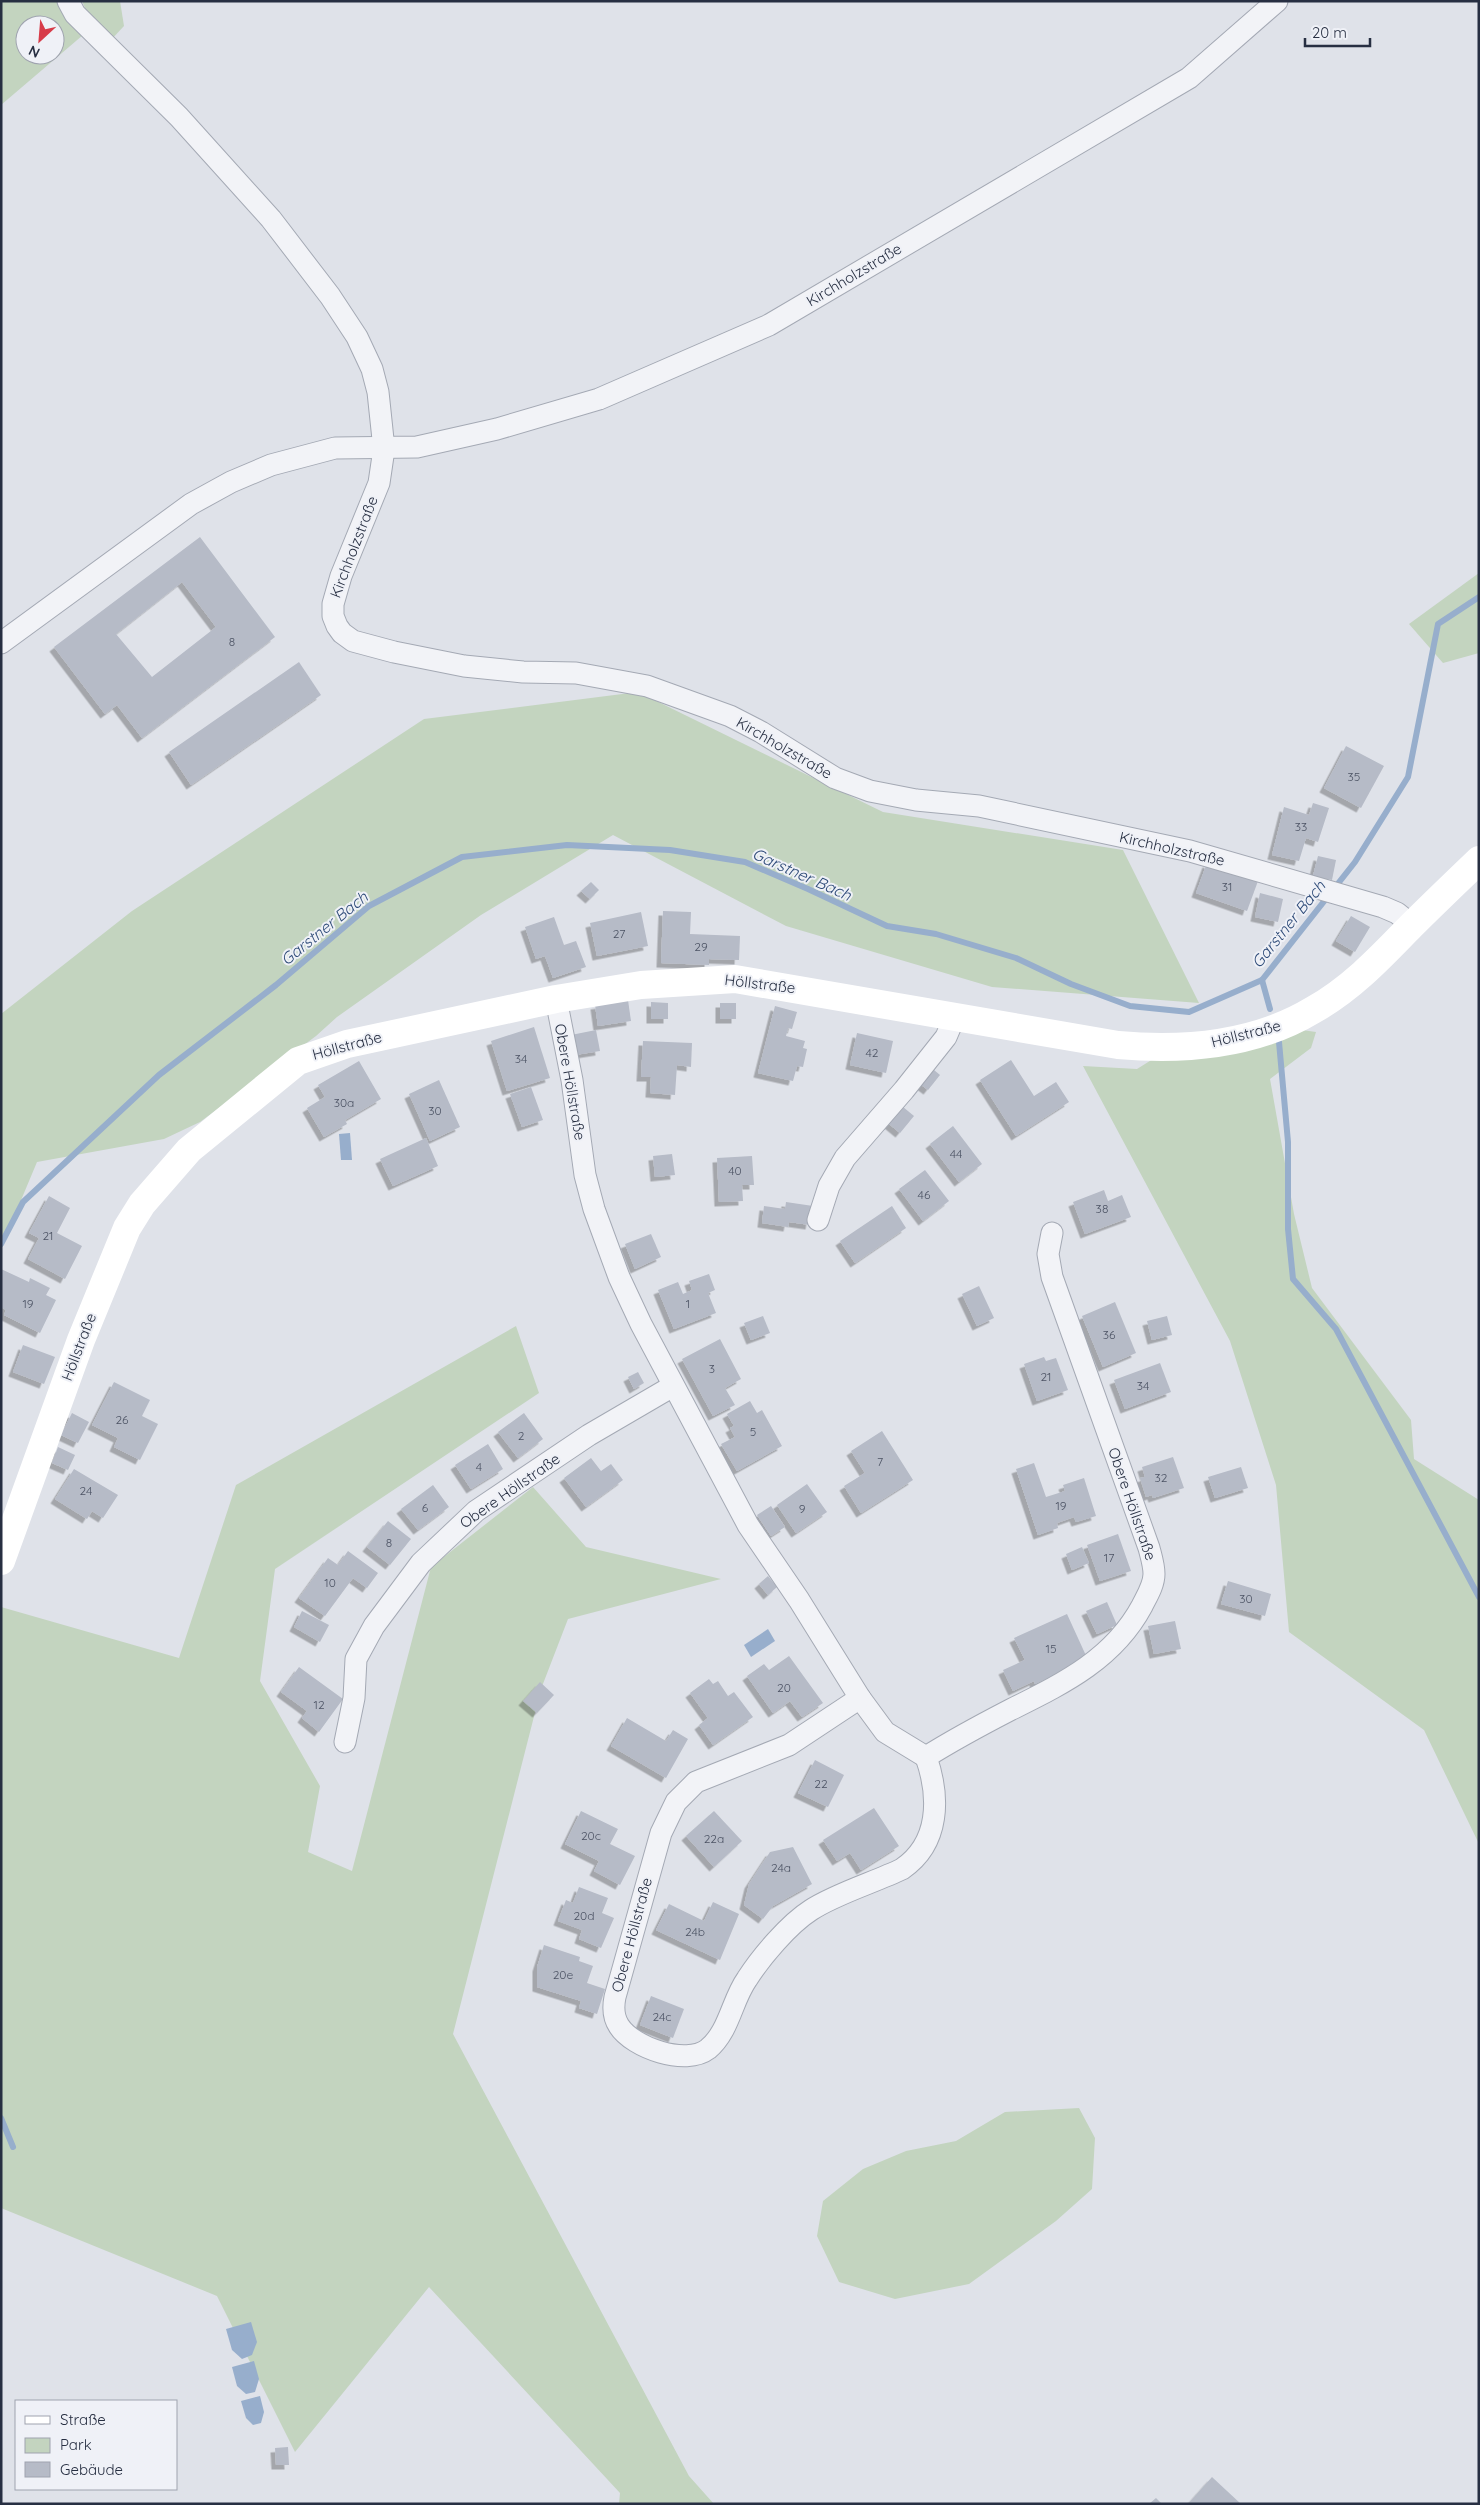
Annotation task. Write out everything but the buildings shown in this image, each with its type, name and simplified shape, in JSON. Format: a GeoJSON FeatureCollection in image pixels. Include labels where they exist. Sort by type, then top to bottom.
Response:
{"type":"FeatureCollection","features":[{"type":"Feature","properties":{"kind":"street"},"geometry":{"type":"LineString","coordinates":[[68,1],[75,14],[179,117],[224,166],[276,226],[330,296],[357,337],[372,370],[378,392],[384,449]]}},
{"type":"Feature","properties":{"kind":"street","name":"Kirchholzstraße"},"geometry":{"type":"LineString","coordinates":[[1,643],[191,504],[231,482],[271,465],[335,448],[384,449],[417,447],[450,441],[599,399],[769,325],[1190,78],[1277,1]]}},
{"type":"Feature","properties":{"kind":"street","name":"Kirchholzstraße"},"geometry":{"type":"LineString","coordinates":[[384,449],[379,482],[341,576],[333,604],[333,616],[337,626],[342,634],[353,641],[394,652],[464,666],[523,672],[576,673],[647,686],[730,716],[761,732],[836,778],[870,791],[916,800],[979,806],[1190,851],[1360,900],[1397,913],[1412,925]]}},
{"type":"Feature","properties":{"kind":"street","name":"Höllstraße"},"geometry":{"type":"LineString","coordinates":[[1,1561],[81,1340],[127,1228],[142,1204],[189,1150],[298,1061],[318,1052],[347,1044],[556,1000],[641,985],[735,979],[1118,1045],[1181,1048],[1220,1043],[1257,1035],[1288,1024],[1314,1010],[1375,963],[1479,860]]}},
{"type":"Feature","properties":{"kind":"street","name":"Obere Höllstraße"},"geometry":{"type":"LineString","coordinates":[[556,1000],[572,1080],[585,1175],[594,1209],[620,1277],[673,1386],[748,1525],[799,1600],[860,1698],[886,1732],[926,1757],[934,1779],[935,1812],[932,1828],[925,1845],[910,1864],[902,1870],[822,1903],[803,1915],[746,1981],[722,2030],[708,2049],[696,2055],[684,2057],[672,2055],[658,2051],[624,2033],[615,2016],[615,1997],[661,1833],[676,1802],[696,1782],[789,1745],[860,1698]]}},
{"type":"Feature","properties":{"kind":"street"},"geometry":{"type":"LineString","coordinates":[[818,1220],[829,1186],[845,1158],[904,1090],[946,1037],[955,1016]]}},
{"type":"Feature","properties":{"kind":"street","name":"Obere Höllstraße"},"geometry":{"type":"LineString","coordinates":[[926,1757],[960,1736],[1072,1678],[1093,1664],[1108,1651],[1137,1616],[1152,1585],[1154,1564],[1149,1548],[1052,1277],[1048,1254],[1052,1233]]}},
{"type":"Feature","properties":{"kind":"street","name":"Obere Höllstraße"},"geometry":{"type":"LineString","coordinates":[[345,1742],[354,1698],[356,1660],[374,1626],[421,1563],[476,1511],[589,1435],[673,1386]]}},
{"type":"Feature","properties":{"kind":"green space"},"geometry":{"type":"Polygon","coordinates":[[[1,1],[58,1],[83,35],[65,50],[65,15],[15,15],[15,65],[48,65],[1,105],[1,1]]]}},
{"type":"Feature","properties":{"kind":"green space"},"geometry":{"type":"Polygon","coordinates":[[[82,1],[120,1],[124,26],[110,41],[89,18],[82,1]]]}},
{"type":"Feature","properties":{"kind":"green space"},"geometry":{"type":"Polygon","coordinates":[[[1479,573],[1479,653],[1443,663],[1409,624],[1479,573]]]}},
{"type":"Feature","properties":{"kind":"green space"},"geometry":{"type":"Polygon","coordinates":[[[638,692],[883,812],[1123,850],[1199,1003],[992,987],[786,926],[613,835],[481,915],[337,1017],[316,1036],[200,1122],[164,1139],[37,1162],[1,1248],[1,1014],[132,911],[424,719],[638,692]]]}},
{"type":"Feature","properties":{"kind":"green space"},"geometry":{"type":"Polygon","coordinates":[[[1302,1030],[1316,1032],[1311,1048],[1270,1079],[1294,1214],[1312,1288],[1411,1420],[1414,1459],[1479,1500],[1479,1844],[1424,1730],[1289,1632],[1276,1485],[1230,1341],[1083,1066],[1137,1069],[1153,1059],[1302,1030]]]}},
{"type":"Feature","properties":{"kind":"green space"},"geometry":{"type":"Polygon","coordinates":[[[516,1326],[539,1393],[275,1569],[260,1681],[320,1786],[308,1852],[352,1871],[431,1567],[533,1487],[586,1547],[721,1579],[568,1619],[541,1689],[453,2034],[689,2476],[714,2504],[619,2504],[620,2493],[429,2287],[295,2452],[217,2296],[1,2208],[1,1607],[179,1658],[236,1485],[516,1326]]]}},
{"type":"Feature","properties":{"kind":"green space"},"geometry":{"type":"Polygon","coordinates":[[[1079,2108],[1095,2138],[1092,2189],[1056,2221],[969,2284],[895,2299],[839,2282],[817,2236],[823,2201],[863,2169],[906,2151],[956,2141],[1005,2112],[1079,2108]]]}},
{"type":"Feature","properties":{"kind":"water"},"geometry":{"type":"Polygon","coordinates":[[[350,1133],[352,1160],[341,1160],[339,1134],[350,1133]]]}},
{"type":"Feature","properties":{"kind":"water"},"geometry":{"type":"Polygon","coordinates":[[[768,1629],[775,1641],[751,1657],[744,1645],[768,1629]]]}},
{"type":"Feature","properties":{"kind":"water"},"geometry":{"type":"Polygon","coordinates":[[[251,2322],[257,2342],[252,2355],[242,2359],[232,2350],[226,2329],[251,2322]]]}},
{"type":"Feature","properties":{"kind":"water"},"geometry":{"type":"Polygon","coordinates":[[[254,2361],[259,2379],[255,2392],[246,2394],[237,2386],[232,2367],[254,2361]]]}},
{"type":"Feature","properties":{"kind":"water"},"geometry":{"type":"Polygon","coordinates":[[[260,2396],[264,2412],[261,2423],[253,2425],[246,2418],[241,2401],[260,2396]]]}},
{"type":"Feature","properties":{"kind":"waterway","name":"Garstner Bach"},"geometry":{"type":"LineString","coordinates":[[1,1244],[23,1202],[159,1075],[276,985],[369,906],[462,857],[567,845],[670,850],[745,862],[887,926],[936,934],[1016,958],[1071,984],[1130,1006],[1189,1012],[1262,980],[1355,862],[1408,777],[1438,624],[1479,597]]}},
{"type":"Feature","properties":{"kind":"waterway"},"geometry":{"type":"LineString","coordinates":[[1262,980],[1270,1009]]}},
{"type":"Feature","properties":{"kind":"waterway"},"geometry":{"type":"LineString","coordinates":[[1279,1042],[1288,1142],[1288,1229],[1293,1279],[1336,1329],[1479,1597]]}},
{"type":"Feature","properties":{"kind":"waterway"},"geometry":{"type":"LineString","coordinates":[[1,2118],[13,2147]]}}]}
